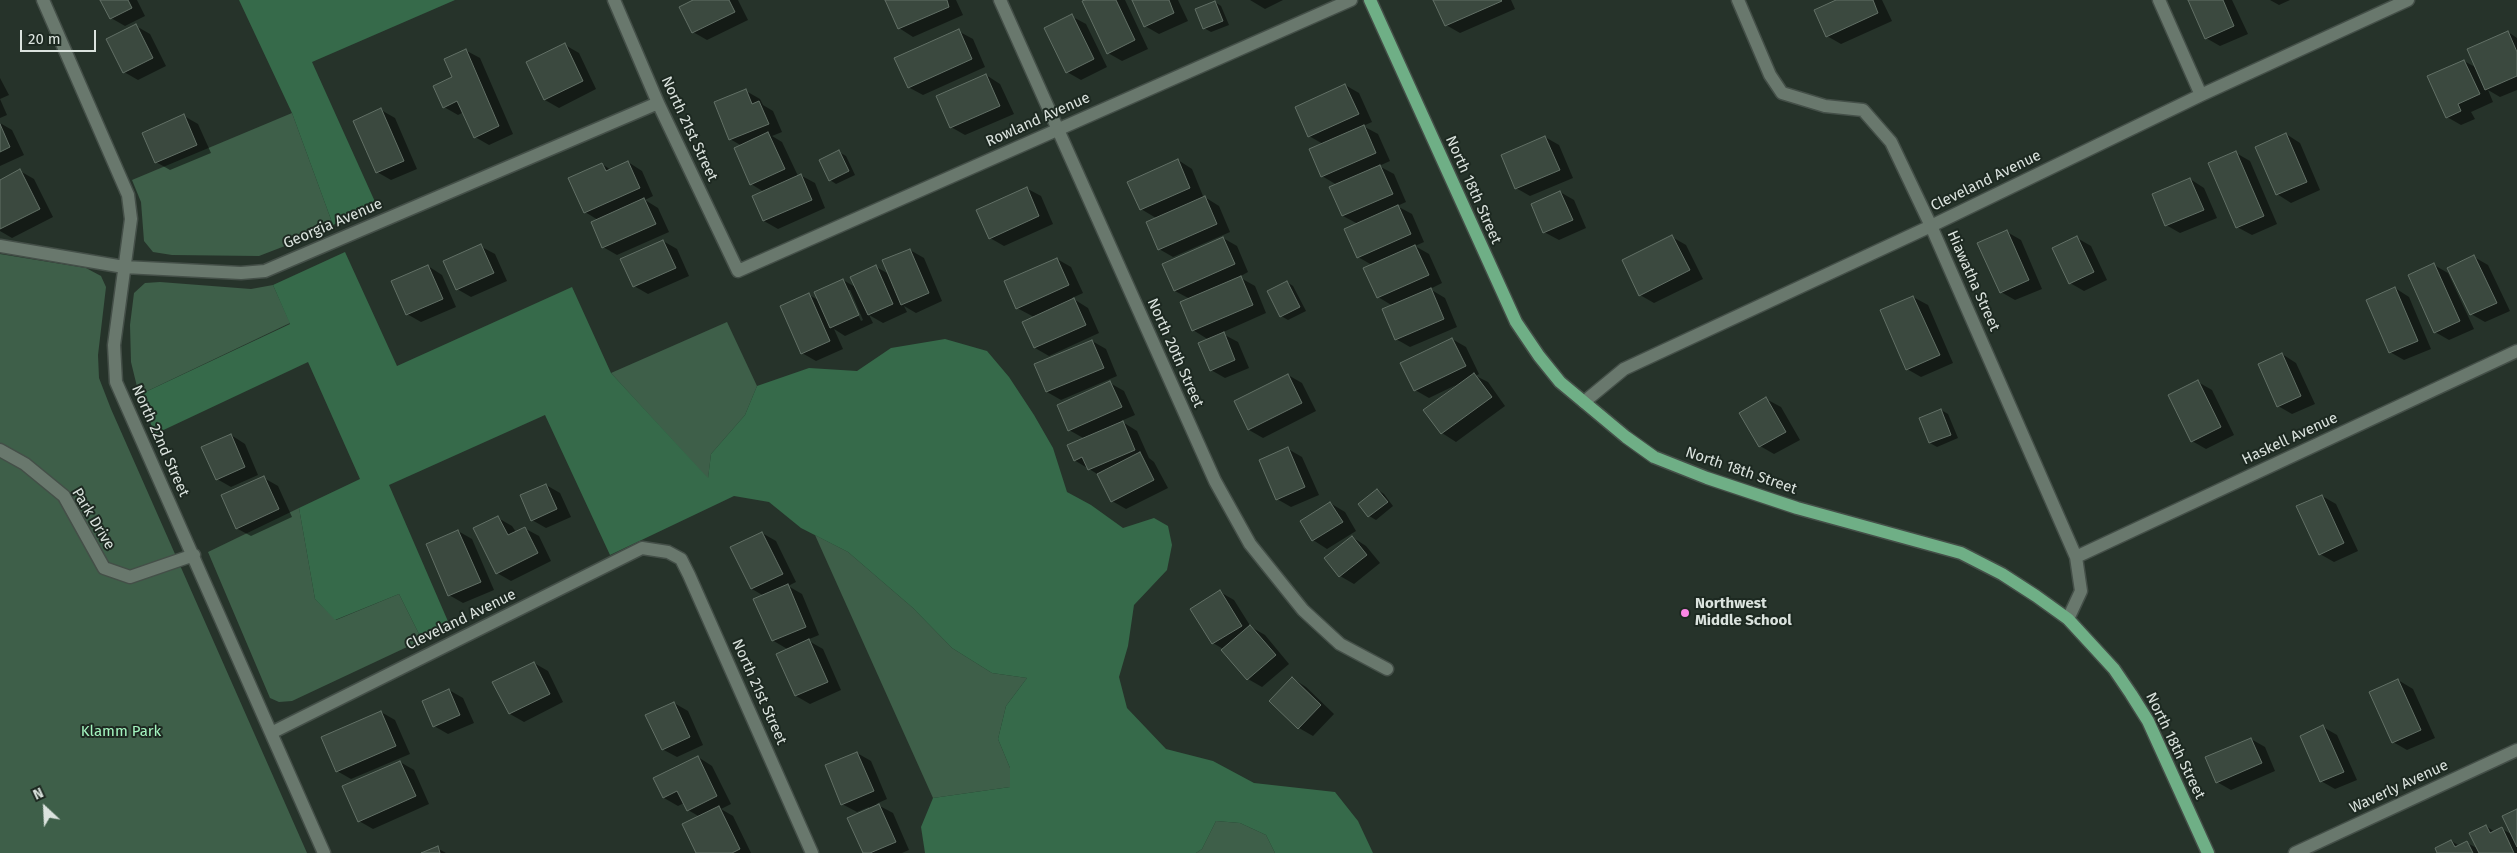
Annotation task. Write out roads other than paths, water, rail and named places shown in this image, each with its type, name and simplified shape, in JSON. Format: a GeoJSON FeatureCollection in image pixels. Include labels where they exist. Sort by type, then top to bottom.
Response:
{"type":"FeatureCollection","features":[{"type":"Feature","properties":{"kind":"main road","name":"North 18th Street"},"geometry":{"type":"LineString","coordinates":[[1370,0],[1516,322],[1538,356],[1560,382],[1626,437],[1654,457],[1707,478],[1797,508],[1961,553],[2002,574],[2068,619],[2114,669],[2148,721],[2208,853]]}},
{"type":"Feature","properties":{"kind":"street","name":"North 22nd Street"},"geometry":{"type":"LineString","coordinates":[[43,0],[128,195],[131,219],[114,345],[116,382],[324,853]]}},
{"type":"Feature","properties":{"kind":"street","name":"North 21st Street"},"geometry":{"type":"LineString","coordinates":[[614,0],[658,103],[738,271]]}},
{"type":"Feature","properties":{"kind":"street","name":"North 20th Street"},"geometry":{"type":"LineString","coordinates":[[1000,0],[1215,481],[1250,544],[1303,610],[1340,644],[1388,669]]}},
{"type":"Feature","properties":{"kind":"street","name":"Rowland Avenue"},"geometry":{"type":"LineString","coordinates":[[738,271],[1351,0]]}},
{"type":"Feature","properties":{"kind":"street","name":"Hiawatha Street"},"geometry":{"type":"LineString","coordinates":[[1738,0],[1770,75],[1782,92],[1825,106],[1863,110],[1891,142],[1931,226],[2076,557],[2081,591],[2068,619]]}},
{"type":"Feature","properties":{"kind":"street"},"geometry":{"type":"LineString","coordinates":[[2159,0],[2201,96]]}},
{"type":"Feature","properties":{"kind":"street","name":"Cleveland Avenue"},"geometry":{"type":"LineString","coordinates":[[1584,402],[1624,369],[2408,0]]}},
{"type":"Feature","properties":{"kind":"street","name":"Georgia Avenue"},"geometry":{"type":"LineString","coordinates":[[0,246],[124,267],[241,273],[265,271],[658,103]]}},
{"type":"Feature","properties":{"kind":"street","name":"Haskell Avenue"},"geometry":{"type":"LineString","coordinates":[[2076,557],[2517,351]]}},
{"type":"Feature","properties":{"kind":"street","name":"Park Drive"},"geometry":{"type":"LineString","coordinates":[[0,450],[25,464],[64,496],[104,568],[130,577],[194,555]]}},
{"type":"Feature","properties":{"kind":"street","name":"Cleveland Avenue"},"geometry":{"type":"LineString","coordinates":[[270,733],[642,548],[668,552]]}},
{"type":"Feature","properties":{"kind":"street","name":"North 21st Street"},"geometry":{"type":"LineString","coordinates":[[668,552],[681,559],[689,575],[812,853]]}},
{"type":"Feature","properties":{"kind":"street","name":"Waverly Avenue"},"geometry":{"type":"LineString","coordinates":[[2295,853],[2517,750]]}},
{"type":"Feature","properties":{"kind":"place","name":"Northwest Middle School"},"geometry":{"type":"Point","coordinates":[1685,613]}},
{"type":"Feature","properties":{"kind":"park label","name":"Klamm Park"},"geometry":{"type":"Point","coordinates":[121,732]}}]}
